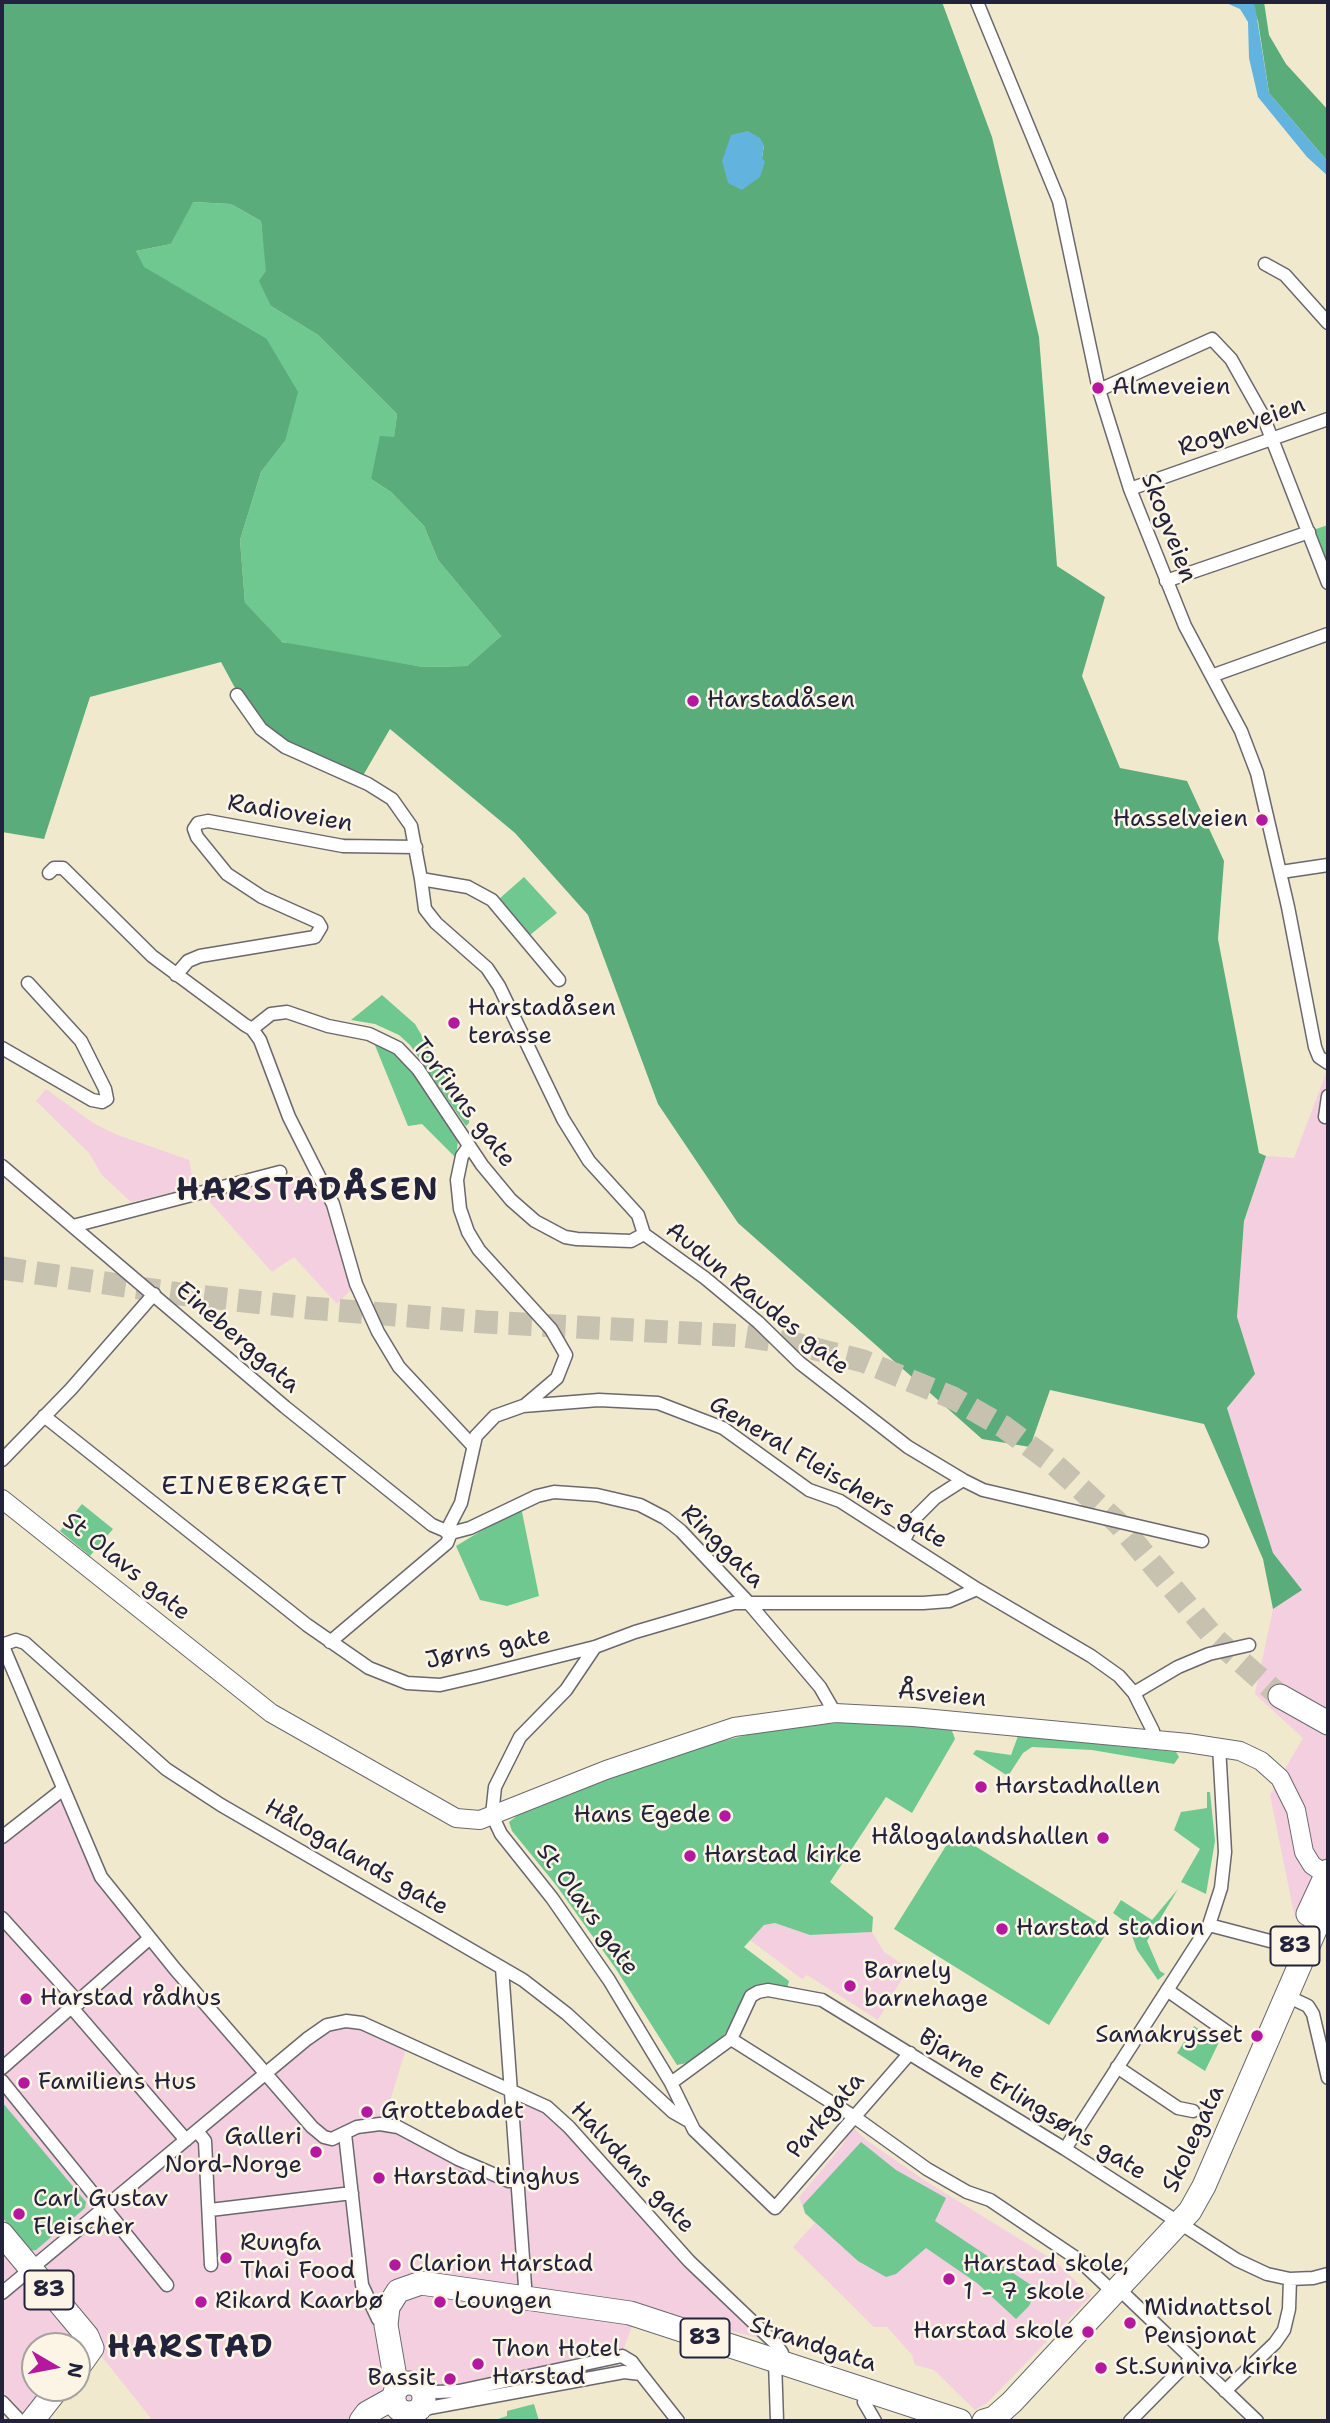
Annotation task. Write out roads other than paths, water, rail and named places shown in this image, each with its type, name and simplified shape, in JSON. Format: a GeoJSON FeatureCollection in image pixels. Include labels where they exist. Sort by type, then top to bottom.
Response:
{"type":"FeatureCollection","features":[{"type":"Feature","properties":{"kind":"highway"},"geometry":{"type":"LineString","coordinates":[[1280,1696],[1328,1723]]}},
{"type":"Feature","properties":{"kind":"highway","name":"83"},"geometry":{"type":"LineString","coordinates":[[1275,2020],[1289,1961],[1328,1874]]}},
{"type":"Feature","properties":{"kind":"highway","name":"83"},"geometry":{"type":"LineString","coordinates":[[1275,2020],[1289,1997],[1328,1900]]}},
{"type":"Feature","properties":{"kind":"highway","name":"Skolegata"},"geometry":{"type":"LineString","coordinates":[[992,2420],[1181,2222],[1205,2186],[1275,2020]]}},
{"type":"Feature","properties":{"kind":"highway","name":"83"},"geometry":{"type":"LineString","coordinates":[[2,2234],[83,2332]]}},
{"type":"Feature","properties":{"kind":"highway","name":"83"},"geometry":{"type":"LineString","coordinates":[[393,2297],[398,2291],[413,2284],[442,2286]]}},
{"type":"Feature","properties":{"kind":"highway","name":"83"},"geometry":{"type":"LineString","coordinates":[[408,2397],[400,2329],[401,2306],[416,2292],[442,2286]]}},
{"type":"Feature","properties":{"kind":"highway","name":"Strandgata"},"geometry":{"type":"LineString","coordinates":[[442,2286],[630,2313],[960,2421]]}},
{"type":"Feature","properties":{"kind":"highway"},"geometry":{"type":"LineString","coordinates":[[363,2421],[367,2413],[408,2397],[386,2325],[388,2307],[393,2297]]}},
{"type":"Feature","properties":{"kind":"highway"},"geometry":{"type":"LineString","coordinates":[[32,2421],[47,2402]]}},
{"type":"Feature","properties":{"kind":"street","name":"Skogveien"},"geometry":{"type":"LineString","coordinates":[[977,2],[1059,201],[1099,390],[1130,489],[1185,626],[1214,675],[1241,731],[1257,773],[1281,872],[1315,1047],[1319,1057],[1328,1063]]}},
{"type":"Feature","properties":{"kind":"street"},"geometry":{"type":"LineString","coordinates":[[1265,264],[1285,275],[1328,323]]}},
{"type":"Feature","properties":{"kind":"street"},"geometry":{"type":"LineString","coordinates":[[1099,390],[1212,339],[1231,359],[1273,439],[1328,583]]}},
{"type":"Feature","properties":{"kind":"street","name":"Rogneveien"},"geometry":{"type":"LineString","coordinates":[[1130,489],[1328,419]]}},
{"type":"Feature","properties":{"kind":"street"},"geometry":{"type":"LineString","coordinates":[[1166,581],[1309,533]]}},
{"type":"Feature","properties":{"kind":"street"},"geometry":{"type":"LineString","coordinates":[[1214,675],[1328,634]]}},
{"type":"Feature","properties":{"kind":"street","name":"Radioveien"},"geometry":{"type":"LineString","coordinates":[[237,695],[247,714],[278,742],[368,784],[392,799],[411,826],[421,879]]}},
{"type":"Feature","properties":{"kind":"street","name":"Radioveien"},"geometry":{"type":"LineString","coordinates":[[176,975],[188,961],[200,956],[315,937],[321,927],[318,922],[262,897],[227,874],[197,837],[194,829],[198,822],[208,821],[343,846],[415,847]]}},
{"type":"Feature","properties":{"kind":"street"},"geometry":{"type":"LineString","coordinates":[[1281,872],[1328,865]]}},
{"type":"Feature","properties":{"kind":"street"},"geometry":{"type":"LineString","coordinates":[[49,873],[54,868],[63,868],[152,956],[252,1029],[260,1040],[289,1116],[333,1204],[356,1284],[378,1332],[399,1367],[472,1446]]}},
{"type":"Feature","properties":{"kind":"street"},"geometry":{"type":"LineString","coordinates":[[421,879],[468,887],[492,900],[559,980]]}},
{"type":"Feature","properties":{"kind":"street","name":"Audun Raudes gate"},"geometry":{"type":"LineString","coordinates":[[421,879],[425,909],[436,923],[487,968],[499,986],[569,1129],[589,1161],[638,1215],[644,1234],[705,1278],[758,1322],[800,1363],[908,1447],[962,1480],[983,1490],[1202,1541]]}},
{"type":"Feature","properties":{"kind":"street"},"geometry":{"type":"LineString","coordinates":[[2,1048],[92,1100],[102,1102],[107,1099],[98,1073],[76,1034],[28,984]]}},
{"type":"Feature","properties":{"kind":"street","name":"Torfinns gate"},"geometry":{"type":"LineString","coordinates":[[252,1029],[271,1013],[287,1012],[386,1040],[418,1069],[469,1146],[511,1200],[549,1229],[565,1237],[592,1240],[631,1241],[644,1234]]}},
{"type":"Feature","properties":{"kind":"street"},"geometry":{"type":"LineString","coordinates":[[1325,1117],[1328,1096]]}},
{"type":"Feature","properties":{"kind":"street"},"geometry":{"type":"LineString","coordinates":[[469,1146],[462,1156],[457,1180],[460,1209],[468,1232],[480,1251],[551,1329],[566,1355],[557,1378],[523,1406]]}},
{"type":"Feature","properties":{"kind":"street","name":"Eineberggata"},"geometry":{"type":"LineString","coordinates":[[2,1166],[285,1407],[432,1524],[449,1532]]}},
{"type":"Feature","properties":{"kind":"street"},"geometry":{"type":"LineString","coordinates":[[73,1226],[280,1172]]}},
{"type":"Feature","properties":{"kind":"street"},"geometry":{"type":"LineString","coordinates":[[2,1460],[154,1294]]}},
{"type":"Feature","properties":{"kind":"street","name":"General Fleischers gate"},"geometry":{"type":"LineString","coordinates":[[449,1532],[461,1503],[472,1446],[476,1436],[495,1416],[523,1406],[600,1400],[657,1403],[708,1420],[809,1490],[840,1501],[977,1589],[1083,1651],[1119,1676],[1134,1693],[1153,1731],[1154,1739]]}},
{"type":"Feature","properties":{"kind":"street","name":"Jørns gate"},"geometry":{"type":"LineString","coordinates":[[44,1416],[330,1642],[390,1678],[424,1685],[479,1676],[595,1647],[660,1624],[747,1601],[923,1603],[949,1601],[977,1589]]}},
{"type":"Feature","properties":{"kind":"street"},"geometry":{"type":"LineString","coordinates":[[904,1540],[916,1517],[935,1498],[962,1480]]}},
{"type":"Feature","properties":{"kind":"street","name":"Ringgata"},"geometry":{"type":"LineString","coordinates":[[330,1642],[447,1543],[449,1532],[470,1528],[537,1496],[576,1492],[619,1499],[665,1518],[747,1601],[820,1686],[835,1713]]}},
{"type":"Feature","properties":{"kind":"street","name":"St Olavs gate"},"geometry":{"type":"LineString","coordinates":[[2,1499],[289,1725],[448,1815],[473,1821],[492,1815],[501,1834],[586,1946],[671,2083]]}},
{"type":"Feature","properties":{"kind":"street","name":"Hålogalands gate"},"geometry":{"type":"LineString","coordinates":[[2,1645],[16,1640],[25,1643],[166,1769],[221,1805],[523,1980],[567,2014],[673,2112],[687,2120],[775,2208]]}},
{"type":"Feature","properties":{"kind":"street"},"geometry":{"type":"LineString","coordinates":[[2,1645],[101,1877],[150,1938],[324,2137],[332,2139],[357,2127],[380,2124],[398,2127],[509,2181],[517,2180]]}},
{"type":"Feature","properties":{"kind":"street"},"geometry":{"type":"LineString","coordinates":[[1134,1693],[1178,1667],[1209,1654],[1249,1645]]}},
{"type":"Feature","properties":{"kind":"street"},"geometry":{"type":"LineString","coordinates":[[492,1815],[495,1787],[520,1737],[566,1690],[595,1647]]}},
{"type":"Feature","properties":{"kind":"street"},"geometry":{"type":"LineString","coordinates":[[2,1682],[15,1675]]}},
{"type":"Feature","properties":{"kind":"street","name":"Åsveien"},"geometry":{"type":"LineString","coordinates":[[492,1815],[694,1739],[773,1720],[835,1713],[913,1717],[1219,1746],[1251,1755],[1280,1778],[1296,1810],[1304,1852],[1312,1865],[1328,1874]]}},
{"type":"Feature","properties":{"kind":"street"},"geometry":{"type":"LineString","coordinates":[[1065,2149],[1209,1925],[1221,1888],[1225,1852],[1219,1746]]}},
{"type":"Feature","properties":{"kind":"street"},"geometry":{"type":"LineString","coordinates":[[2,1838],[62,1790]]}},
{"type":"Feature","properties":{"kind":"street"},"geometry":{"type":"LineString","coordinates":[[2,1918],[186,2140]]}},
{"type":"Feature","properties":{"kind":"street"},"geometry":{"type":"LineString","coordinates":[[1209,1925],[1270,1941]]}},
{"type":"Feature","properties":{"kind":"street"},"geometry":{"type":"LineString","coordinates":[[2,2068],[76,2006],[150,1938]]}},
{"type":"Feature","properties":{"kind":"street"},"geometry":{"type":"LineString","coordinates":[[502,1968],[526,2286],[524,2297]]}},
{"type":"Feature","properties":{"kind":"street","name":"Bjarne Erlingsøns gate"},"geometry":{"type":"LineString","coordinates":[[731,2039],[751,1996],[768,1990],[822,2000],[1065,2149],[1251,2268],[1290,2279]]}},
{"type":"Feature","properties":{"kind":"street"},"geometry":{"type":"LineString","coordinates":[[1167,1990],[1230,2034]]}},
{"type":"Feature","properties":{"kind":"street"},"geometry":{"type":"LineString","coordinates":[[1289,1997],[1308,2006],[1313,2014],[1328,2078]]}},
{"type":"Feature","properties":{"kind":"street","name":"Halvdans gate"},"geometry":{"type":"LineString","coordinates":[[266,2071],[307,2039],[336,2023],[362,2023],[547,2107],[569,2127],[689,2261],[776,2344],[782,2353],[778,2362]]}},
{"type":"Feature","properties":{"kind":"street"},"geometry":{"type":"LineString","coordinates":[[671,2083],[731,2039],[853,2116],[927,2169],[967,2192],[982,2195],[1079,2260],[1257,2421]]}},
{"type":"Feature","properties":{"kind":"street","name":"Parkgata"},"geometry":{"type":"LineString","coordinates":[[775,2208],[910,2053]]}},
{"type":"Feature","properties":{"kind":"street"},"geometry":{"type":"LineString","coordinates":[[1116,2067],[1178,2108],[1193,2111]]}},
{"type":"Feature","properties":{"kind":"street"},"geometry":{"type":"LineString","coordinates":[[2,2293],[266,2071]]}},
{"type":"Feature","properties":{"kind":"street"},"geometry":{"type":"LineString","coordinates":[[2,2081],[167,2285]]}},
{"type":"Feature","properties":{"kind":"street","name":"Hålogalands gate"},"geometry":{"type":"LineString","coordinates":[[671,2083],[687,2120]]}},
{"type":"Feature","properties":{"kind":"street"},"geometry":{"type":"LineString","coordinates":[[197,2131],[205,2141],[211,2265]]}},
{"type":"Feature","properties":{"kind":"street"},"geometry":{"type":"LineString","coordinates":[[345,2134],[365,2292],[378,2319],[386,2325]]}},
{"type":"Feature","properties":{"kind":"street"},"geometry":{"type":"LineString","coordinates":[[210,2210],[352,2193]]}},
{"type":"Feature","properties":{"kind":"street"},"geometry":{"type":"LineString","coordinates":[[1225,2391],[1275,2343],[1283,2330],[1289,2309],[1290,2279],[1328,2274]]}},
{"type":"Feature","properties":{"kind":"street"},"geometry":{"type":"LineString","coordinates":[[365,2292],[393,2297]]}},
{"type":"Feature","properties":{"kind":"street"},"geometry":{"type":"LineString","coordinates":[[408,2397],[459,2391],[622,2356],[632,2362],[678,2421]]}},
{"type":"Feature","properties":{"kind":"street"},"geometry":{"type":"LineString","coordinates":[[1130,2421],[1191,2359]]}},
{"type":"Feature","properties":{"kind":"street"},"geometry":{"type":"LineString","coordinates":[[777,2421],[778,2362]]}},
{"type":"Feature","properties":{"kind":"street"},"geometry":{"type":"LineString","coordinates":[[408,2397],[624,2372],[641,2374]]}},
{"type":"Feature","properties":{"kind":"street"},"geometry":{"type":"LineString","coordinates":[[867,2391],[864,2402],[874,2421]]}},
{"type":"Feature","properties":{"kind":"street"},"geometry":{"type":"LineString","coordinates":[[2,2403],[20,2421]]}},
{"type":"Feature","properties":{"kind":"water"},"geometry":{"type":"Polygon","coordinates":[[[1224,2],[1251,2],[1255,6],[1269,93],[1328,162],[1328,176],[1307,157],[1258,97],[1249,58],[1248,22],[1240,9],[1224,2]]]}},
{"type":"Feature","properties":{"kind":"water"},"geometry":{"type":"Polygon","coordinates":[[[748,131],[760,138],[764,145],[762,158],[765,162],[760,177],[742,190],[728,183],[722,161],[731,135],[748,131]]]}},
{"type":"Feature","properties":{"kind":"tunnel"},"geometry":{"type":"LineString","coordinates":[[2,1268],[180,1294],[309,1308],[484,1322],[744,1336],[796,1344],[863,1361],[953,1398],[1004,1427],[1054,1464],[1118,1523],[1216,1640],[1280,1696]]}},
{"type":"Feature","properties":{"kind":"place","name":"Almeveien"},"geometry":{"type":"Point","coordinates":[1098,388]}},
{"type":"Feature","properties":{"kind":"place","name":"Harstadåsen"},"geometry":{"type":"Point","coordinates":[693,701]}},
{"type":"Feature","properties":{"kind":"place","name":"Hasselveien"},"geometry":{"type":"Point","coordinates":[1262,820]}},
{"type":"Feature","properties":{"kind":"place","name":"Harstadåsen terasse"},"geometry":{"type":"Point","coordinates":[454,1023]}},
{"type":"Feature","properties":{"kind":"place","name":"Harstadhallen"},"geometry":{"type":"Point","coordinates":[981,1787]}},
{"type":"Feature","properties":{"kind":"place","name":"Hans Egede"},"geometry":{"type":"Point","coordinates":[725,1816]}},
{"type":"Feature","properties":{"kind":"place","name":"Hålogalandshallen"},"geometry":{"type":"Point","coordinates":[1103,1838]}},
{"type":"Feature","properties":{"kind":"place","name":"Harstad kirke"},"geometry":{"type":"Point","coordinates":[690,1856]}},
{"type":"Feature","properties":{"kind":"place","name":"Harstad stadion"},"geometry":{"type":"Point","coordinates":[1002,1929]}},
{"type":"Feature","properties":{"kind":"place","name":"Barnely barnehage"},"geometry":{"type":"Point","coordinates":[850,1986]}},
{"type":"Feature","properties":{"kind":"place","name":"Harstad rådhus"},"geometry":{"type":"Point","coordinates":[26,1999]}},
{"type":"Feature","properties":{"kind":"place","name":"Samakrysset"},"geometry":{"type":"Point","coordinates":[1257,2036]}},
{"type":"Feature","properties":{"kind":"place","name":"Familiens Hus"},"geometry":{"type":"Point","coordinates":[24,2083]}},
{"type":"Feature","properties":{"kind":"place","name":"Grottebadet"},"geometry":{"type":"Point","coordinates":[367,2112]}},
{"type":"Feature","properties":{"kind":"place","name":"Galleri Nord-Norge"},"geometry":{"type":"Point","coordinates":[316,2152]}},
{"type":"Feature","properties":{"kind":"place","name":"Harstad tinghus"},"geometry":{"type":"Point","coordinates":[379,2178]}},
{"type":"Feature","properties":{"kind":"place","name":"Carl Gustav Fleischer"},"geometry":{"type":"Point","coordinates":[19,2214]}},
{"type":"Feature","properties":{"kind":"place","name":"Rungfa Thai Food"},"geometry":{"type":"Point","coordinates":[226,2258]}},
{"type":"Feature","properties":{"kind":"place","name":"Clarion Harstad"},"geometry":{"type":"Point","coordinates":[395,2265]}},
{"type":"Feature","properties":{"kind":"place","name":"Harstad skole, 1 - 7 skole"},"geometry":{"type":"Point","coordinates":[949,2279]}},
{"type":"Feature","properties":{"kind":"place","name":"Rikard Kaarbø"},"geometry":{"type":"Point","coordinates":[201,2302]}},
{"type":"Feature","properties":{"kind":"place","name":"Loungen"},"geometry":{"type":"Point","coordinates":[440,2302]}},
{"type":"Feature","properties":{"kind":"place","name":"Midnattsol Pensjonat"},"geometry":{"type":"Point","coordinates":[1130,2323]}},
{"type":"Feature","properties":{"kind":"place","name":"Harstad skole"},"geometry":{"type":"Point","coordinates":[1088,2332]}},
{"type":"Feature","properties":{"kind":"place","name":"Thon Hotel Harstad"},"geometry":{"type":"Point","coordinates":[478,2364]}},
{"type":"Feature","properties":{"kind":"place","name":"St.Sunniva kirke"},"geometry":{"type":"Point","coordinates":[1101,2368]}},
{"type":"Feature","properties":{"kind":"place","name":"Bassit"},"geometry":{"type":"Point","coordinates":[450,2379]}},
{"type":"Feature","properties":{"kind":"district","name":"HARSTADÅSEN"},"geometry":{"type":"Point","coordinates":[308,1192]}},
{"type":"Feature","properties":{"kind":"district","name":"EINEBERGET"},"geometry":{"type":"Point","coordinates":[255,1487]}},
{"type":"Feature","properties":{"kind":"district","name":"HARSTAD"},"geometry":{"type":"Point","coordinates":[191,2349]}}]}
